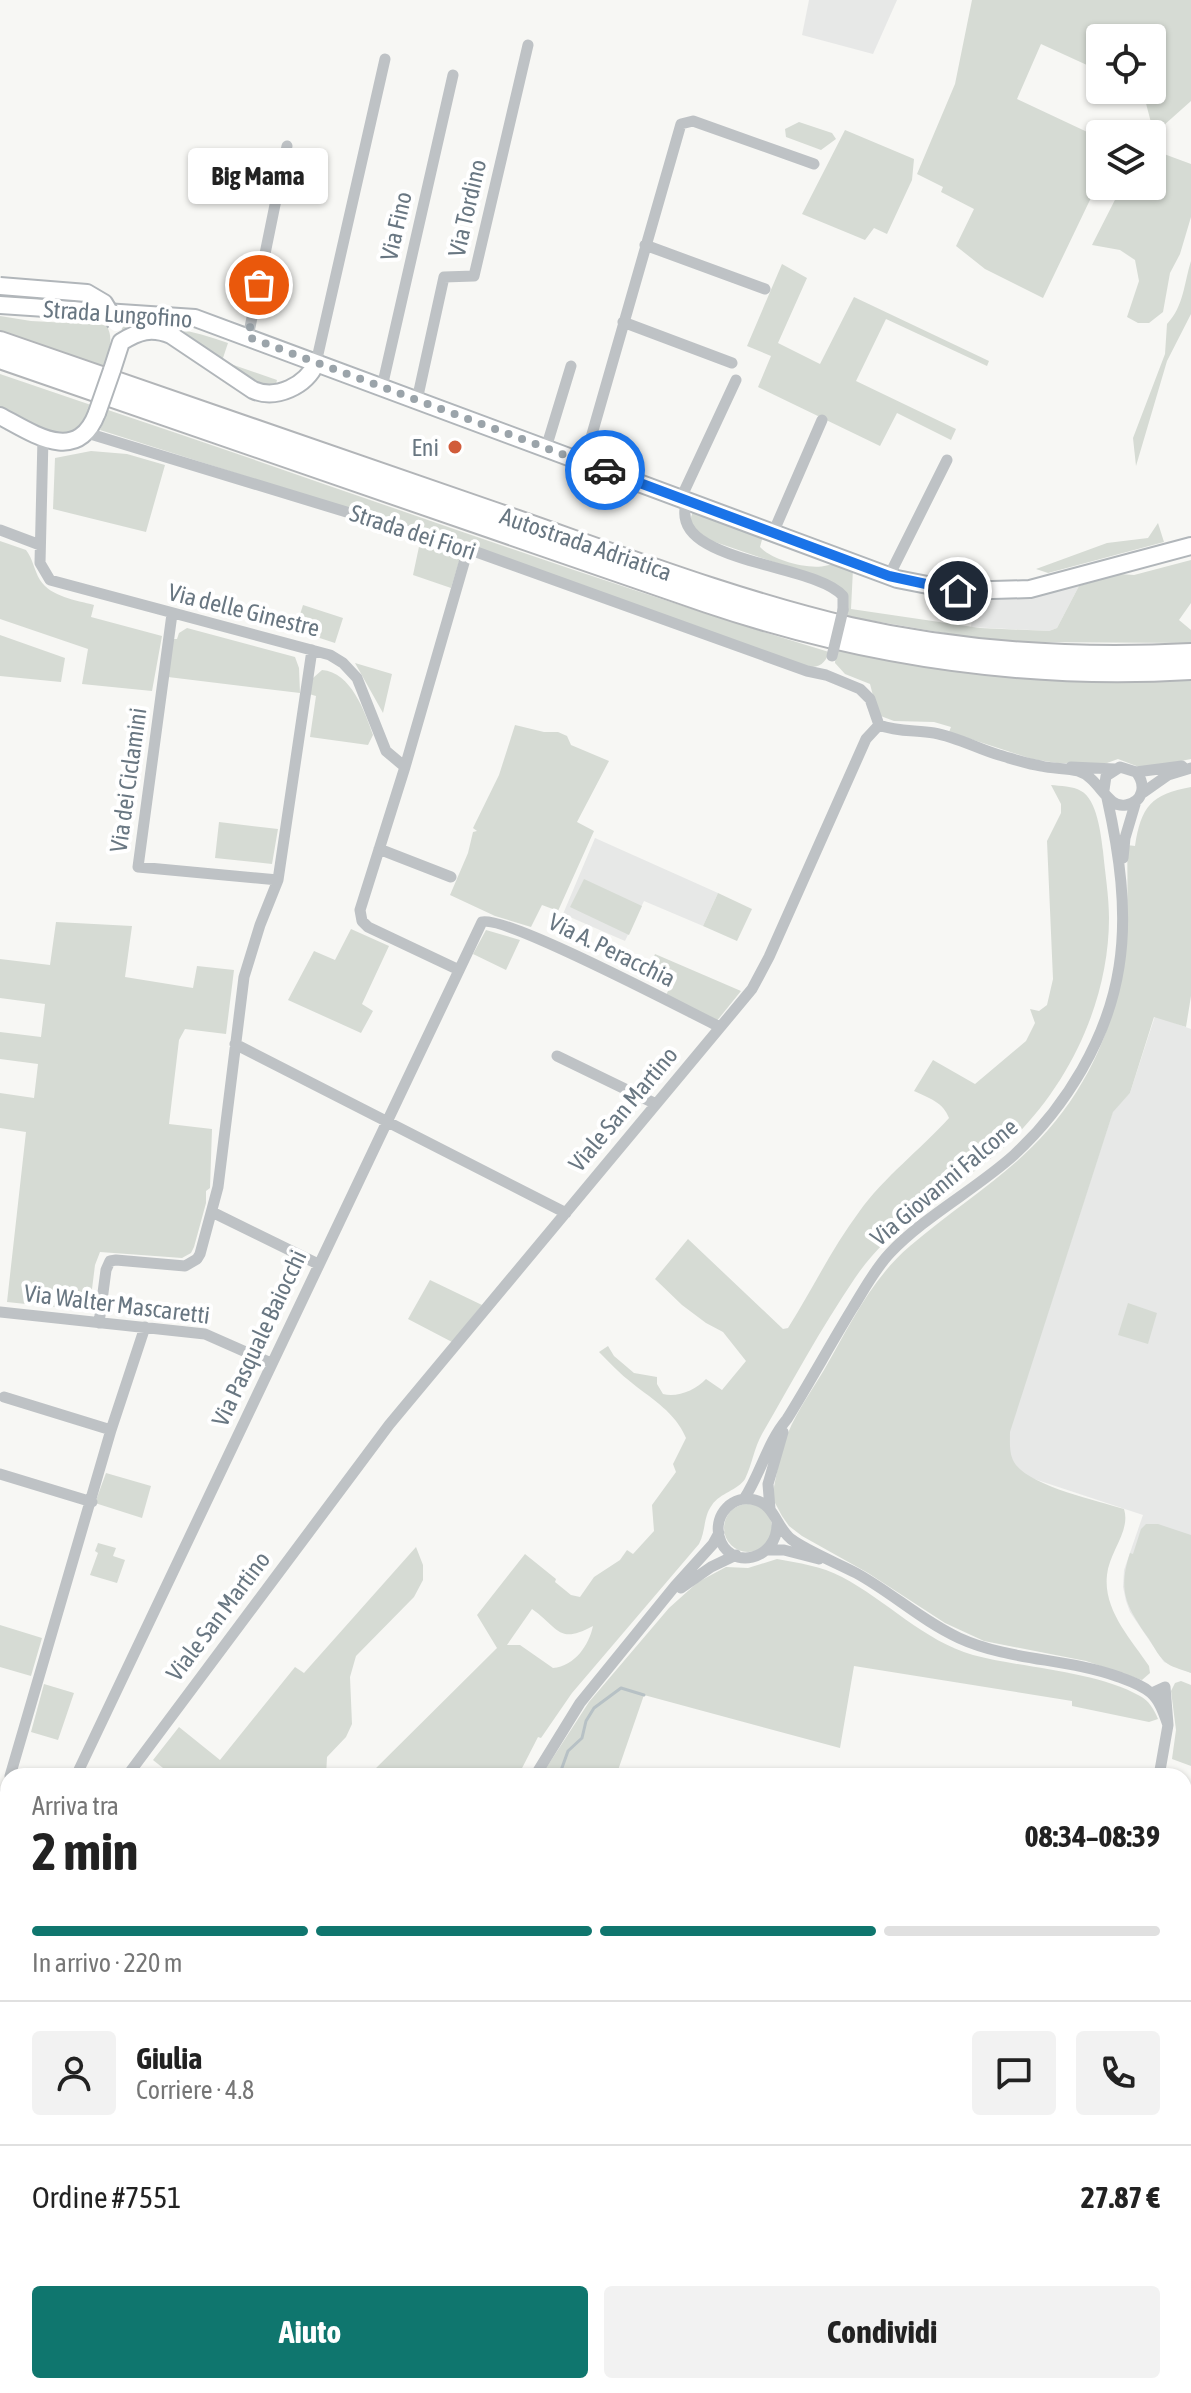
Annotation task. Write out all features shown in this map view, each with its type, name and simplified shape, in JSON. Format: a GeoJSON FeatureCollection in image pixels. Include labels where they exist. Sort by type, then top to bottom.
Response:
{"type":"FeatureCollection","features":[{"type":"Feature","properties":{"kind":"highway","name":"Autostrada Adriatica"},"geometry":{"type":"LineString","coordinates":[[0,342],[716,589],[811,618],[936,644],[1015,653],[1114,657],[1191,654]]}},
{"type":"Feature","properties":{"kind":"highway","name":"Autostrada Adriatica"},"geometry":{"type":"LineString","coordinates":[[0,358],[741,613],[806,632],[877,649],[987,666],[1093,672],[1191,669]]}},
{"type":"Feature","properties":{"kind":"main road"},"geometry":{"type":"LineString","coordinates":[[0,286],[87,293],[104,303],[116,323],[121,342],[87,433]]}},
{"type":"Feature","properties":{"kind":"main road","name":"Strada Lungofino"},"geometry":{"type":"LineString","coordinates":[[0,305],[195,318],[889,576],[958,591],[1030,589],[1191,546]]}},
{"type":"Feature","properties":{"kind":"main road"},"geometry":{"type":"LineString","coordinates":[[121,342],[142,331],[160,331],[261,394],[276,394],[298,383],[313,371],[316,363]]}},
{"type":"Feature","properties":{"kind":"main road","name":"Strada dei Fiori"},"geometry":{"type":"LineString","coordinates":[[0,416],[43,438],[60,442],[73,441],[87,433]]}},
{"type":"Feature","properties":{"kind":"street","name":"Via Tordino"},"geometry":{"type":"LineString","coordinates":[[417,400],[444,277],[474,276],[528,45]]}},
{"type":"Feature","properties":{"kind":"street"},"geometry":{"type":"LineString","coordinates":[[316,363],[385,59]]}},
{"type":"Feature","properties":{"kind":"street","name":"Via Fino"},"geometry":{"type":"LineString","coordinates":[[382,387],[453,75]]}},
{"type":"Feature","properties":{"kind":"street"},"geometry":{"type":"LineString","coordinates":[[584,462],[681,124],[693,121],[814,164]]}},
{"type":"Feature","properties":{"kind":"street"},"geometry":{"type":"LineString","coordinates":[[248,337],[287,146]]}},
{"type":"Feature","properties":{"kind":"street"},"geometry":{"type":"LineString","coordinates":[[645,245],[765,289]]}},
{"type":"Feature","properties":{"kind":"street"},"geometry":{"type":"LineString","coordinates":[[623,322],[732,363]]}},
{"type":"Feature","properties":{"kind":"street"},"geometry":{"type":"LineString","coordinates":[[546,448],[571,366]]}},
{"type":"Feature","properties":{"kind":"street"},"geometry":{"type":"LineString","coordinates":[[736,380],[684,500],[685,523],[698,539],[729,553],[826,584],[840,592],[844,601],[843,610],[826,675],[867,695],[879,725],[902,731],[934,733],[997,755],[1085,774],[1112,802],[1124,806],[1168,775],[1191,767]]}},
{"type":"Feature","properties":{"kind":"street"},"geometry":{"type":"LineString","coordinates":[[773,533],[822,420]]}},
{"type":"Feature","properties":{"kind":"street","name":"Strada dei Fiori"},"geometry":{"type":"LineString","coordinates":[[87,433],[468,549],[728,640],[807,671],[826,675]]}},
{"type":"Feature","properties":{"kind":"street","name":"Via delle Ginestre"},"geometry":{"type":"LineString","coordinates":[[43,438],[40,545],[42,569],[50,580],[330,655],[350,669],[365,693],[386,751],[405,767]]}},
{"type":"Feature","properties":{"kind":"street"},"geometry":{"type":"LineString","coordinates":[[889,576],[947,460]]}},
{"type":"Feature","properties":{"kind":"street"},"geometry":{"type":"LineString","coordinates":[[0,530],[40,545]]}},
{"type":"Feature","properties":{"kind":"street"},"geometry":{"type":"LineString","coordinates":[[459,970],[368,927],[362,921],[361,904],[405,767],[468,549]]}},
{"type":"Feature","properties":{"kind":"street","name":"Via dei Ciclamini"},"geometry":{"type":"LineString","coordinates":[[172,614],[138,867],[278,880]]}},
{"type":"Feature","properties":{"kind":"street"},"geometry":{"type":"LineString","coordinates":[[99,1323],[110,1261],[185,1266],[200,1254],[218,1187],[244,977],[278,880],[312,650]]}},
{"type":"Feature","properties":{"kind":"street","name":"Viale San Martino"},"geometry":{"type":"LineString","coordinates":[[133,1768],[369,1451],[759,977],[866,739],[879,725]]}},
{"type":"Feature","properties":{"kind":"street"},"geometry":{"type":"LineString","coordinates":[[1055,768],[1126,767],[1136,772],[1147,772],[1173,765],[1191,767]]}},
{"type":"Feature","properties":{"kind":"street"},"geometry":{"type":"LineString","coordinates":[[1106,794],[1106,776],[1115,769]]}},
{"type":"Feature","properties":{"kind":"street"},"geometry":{"type":"LineString","coordinates":[[1136,772],[1142,782],[1138,798]]}},
{"type":"Feature","properties":{"kind":"street","name":"Via Giovanni Falcone"},"geometry":{"type":"LineString","coordinates":[[1106,794],[1121,878]]}},
{"type":"Feature","properties":{"kind":"street","name":"Via Giovanni Falcone"},"geometry":{"type":"LineString","coordinates":[[744,1499],[756,1481],[772,1440],[879,1265],[910,1235],[1012,1156],[1038,1131],[1062,1101],[1082,1068],[1111,1001],[1119,966],[1125,838],[1138,798]]}},
{"type":"Feature","properties":{"kind":"street"},"geometry":{"type":"LineString","coordinates":[[379,849],[451,877]]}},
{"type":"Feature","properties":{"kind":"street","name":"Via A. Peracchia"},"geometry":{"type":"LineString","coordinates":[[483,921],[529,934],[720,1027]]}},
{"type":"Feature","properties":{"kind":"street","name":"Via Pasquale Baiocchi"},"geometry":{"type":"LineString","coordinates":[[80,1768],[483,921]]}},
{"type":"Feature","properties":{"kind":"street"},"geometry":{"type":"LineString","coordinates":[[235,1044],[566,1213]]}},
{"type":"Feature","properties":{"kind":"street"},"geometry":{"type":"LineString","coordinates":[[557,1056],[656,1104]]}},
{"type":"Feature","properties":{"kind":"street"},"geometry":{"type":"LineString","coordinates":[[212,1212],[318,1264]]}},
{"type":"Feature","properties":{"kind":"street","name":"Via Walter Mascaretti"},"geometry":{"type":"LineString","coordinates":[[0,1312],[213,1337],[271,1363]]}},
{"type":"Feature","properties":{"kind":"street"},"geometry":{"type":"LineString","coordinates":[[12,1768],[111,1430],[145,1327]]}},
{"type":"Feature","properties":{"kind":"street"},"geometry":{"type":"LineString","coordinates":[[4,1397],[111,1430]]}},
{"type":"Feature","properties":{"kind":"street","name":"Via Giovanni Falcone"},"geometry":{"type":"LineString","coordinates":[[770,1509],[768,1484],[787,1419]]}},
{"type":"Feature","properties":{"kind":"street"},"geometry":{"type":"LineString","coordinates":[[0,1474],[92,1502]]}},
{"type":"Feature","properties":{"kind":"street"},"geometry":{"type":"LineString","coordinates":[[838,1564],[784,1550],[768,1550],[753,1557],[736,1555],[724,1546],[718,1525],[724,1510],[737,1501],[758,1501],[770,1509],[791,1539],[838,1564],[959,1638],[996,1651],[1103,1671],[1138,1684],[1152,1693],[1168,1725]]}},
{"type":"Feature","properties":{"kind":"street"},"geometry":{"type":"LineString","coordinates":[[768,1550],[777,1532],[777,1522]]}},
{"type":"Feature","properties":{"kind":"street"},"geometry":{"type":"LineString","coordinates":[[540,1768],[580,1703],[719,1533]]}},
{"type":"Feature","properties":{"kind":"street"},"geometry":{"type":"LineString","coordinates":[[662,1604],[697,1576],[736,1555]]}},
{"type":"Feature","properties":{"kind":"street"},"geometry":{"type":"LineString","coordinates":[[1152,1693],[1165,1687],[1168,1725],[1160,1768]]}},
{"type":"Feature","properties":{"kind":"shaded area"},"geometry":{"type":"Polygon","coordinates":[[[809,0],[897,0],[873,54],[802,35],[809,0]]]}},
{"type":"Feature","properties":{"kind":"shaded area"},"geometry":{"type":"Polygon","coordinates":[[[972,0],[1191,0],[1191,101],[1166,123],[1166,120],[1150,120],[1146,104],[1166,104],[1166,24],[1086,24],[1086,65],[1041,44],[1017,99],[1086,131],[1086,200],[1090,200],[1043,298],[985,269],[956,246],[974,209],[941,192],[943,187],[917,174],[955,84],[972,0]]]}},
{"type":"Feature","properties":{"kind":"shaded area"},"geometry":{"type":"Polygon","coordinates":[[[799,122],[832,133],[836,139],[821,150],[786,137],[785,129],[799,122]]]}},
{"type":"Feature","properties":{"kind":"shaded area"},"geometry":{"type":"Polygon","coordinates":[[[845,130],[914,159],[912,180],[887,234],[874,228],[865,240],[802,214],[845,130]]]}},
{"type":"Feature","properties":{"kind":"shaded area"},"geometry":{"type":"Polygon","coordinates":[[[1166,155],[1191,164],[1191,217],[1180,254],[1170,273],[1163,312],[1149,323],[1138,323],[1127,317],[1139,281],[1135,260],[1120,250],[1092,245],[1115,200],[1166,200],[1166,155]]]}},
{"type":"Feature","properties":{"kind":"shaded area"},"geometry":{"type":"Polygon","coordinates":[[[1191,261],[1191,314],[1167,361],[1136,466],[1133,438],[1165,354],[1167,324],[1180,302],[1191,261]]]}},
{"type":"Feature","properties":{"kind":"shaded area"},"geometry":{"type":"Polygon","coordinates":[[[782,264],[807,278],[778,343],[820,364],[854,297],[989,361],[987,366],[886,319],[856,381],[956,429],[951,440],[897,413],[880,446],[758,387],[771,356],[747,346],[782,264]]]}},
{"type":"Feature","properties":{"kind":"shaded area"},"geometry":{"type":"Polygon","coordinates":[[[0,316],[106,325],[110,340],[104,367],[0,334],[0,316]]]}},
{"type":"Feature","properties":{"kind":"shaded area"},"geometry":{"type":"Polygon","coordinates":[[[120,324],[175,329],[228,343],[222,361],[277,380],[276,384],[263,390],[174,335],[124,336],[120,324]]]}},
{"type":"Feature","properties":{"kind":"shaded area"},"geometry":{"type":"Polygon","coordinates":[[[0,374],[91,405],[82,429],[67,439],[0,413],[0,374]]]}},
{"type":"Feature","properties":{"kind":"shaded area"},"geometry":{"type":"Polygon","coordinates":[[[108,410],[557,564],[829,652],[820,665],[804,667],[485,552],[100,430],[108,410]]]}},
{"type":"Feature","properties":{"kind":"shaded area"},"geometry":{"type":"Polygon","coordinates":[[[91,451],[127,454],[165,465],[146,532],[53,509],[55,458],[91,451]]]}},
{"type":"Feature","properties":{"kind":"shaded area"},"geometry":{"type":"Polygon","coordinates":[[[694,509],[763,536],[760,547],[785,561],[818,567],[835,562],[853,569],[851,609],[980,628],[1049,631],[1057,628],[1079,586],[1120,574],[1134,575],[1191,560],[1191,603],[1179,620],[1191,630],[1191,643],[1024,642],[956,635],[845,616],[830,581],[712,541],[691,528],[694,509]]]}},
{"type":"Feature","properties":{"kind":"shaded area"},"geometry":{"type":"Polygon","coordinates":[[[1158,523],[1164,542],[1048,573],[1036,569],[1107,543],[1148,538],[1158,523]]]}},
{"type":"Feature","properties":{"kind":"shaded area"},"geometry":{"type":"Polygon","coordinates":[[[0,541],[26,550],[45,586],[64,597],[94,605],[91,617],[162,636],[152,691],[82,684],[88,649],[0,619],[0,541]]]}},
{"type":"Feature","properties":{"kind":"shaded area"},"geometry":{"type":"Polygon","coordinates":[[[420,542],[461,555],[451,588],[413,575],[420,542]]]}},
{"type":"Feature","properties":{"kind":"shaded area"},"geometry":{"type":"Polygon","coordinates":[[[1079,586],[1057,628],[1049,631],[971,627],[974,599],[1013,599],[1079,586]]]}},
{"type":"Feature","properties":{"kind":"shaded area"},"geometry":{"type":"Polygon","coordinates":[[[303,605],[343,618],[335,643],[295,630],[303,605]]]}},
{"type":"Feature","properties":{"kind":"shaded area"},"geometry":{"type":"Polygon","coordinates":[[[187,628],[295,657],[299,668],[300,693],[168,677],[173,639],[177,639],[179,633],[187,628]]]}},
{"type":"Feature","properties":{"kind":"shaded area"},"geometry":{"type":"Polygon","coordinates":[[[0,635],[65,658],[61,682],[0,676],[0,635]]]}},
{"type":"Feature","properties":{"kind":"shaded area"},"geometry":{"type":"Polygon","coordinates":[[[836,650],[924,666],[1044,680],[1103,682],[1191,678],[1191,759],[1139,767],[1118,759],[1107,763],[1057,763],[1032,759],[949,732],[951,727],[934,722],[894,721],[878,715],[870,684],[845,674],[835,663],[836,650]]]}},
{"type":"Feature","properties":{"kind":"shaded area"},"geometry":{"type":"Polygon","coordinates":[[[355,663],[392,674],[383,713],[355,663]]]}},
{"type":"Feature","properties":{"kind":"shaded area"},"geometry":{"type":"Polygon","coordinates":[[[322,670],[332,672],[349,685],[373,735],[368,745],[310,737],[316,696],[309,694],[313,678],[322,670]]]}},
{"type":"Feature","properties":{"kind":"shaded area"},"geometry":{"type":"Polygon","coordinates":[[[515,725],[558,732],[567,736],[571,745],[609,761],[577,822],[594,831],[558,911],[542,905],[531,927],[495,916],[450,895],[468,853],[473,832],[477,831],[473,828],[499,775],[515,725]]]}},
{"type":"Feature","properties":{"kind":"shaded area"},"geometry":{"type":"Polygon","coordinates":[[[1051,785],[1081,791],[1091,802],[1102,844],[1109,918],[1107,953],[1100,988],[1075,1054],[1057,1085],[1012,1140],[932,1202],[868,1260],[830,1316],[762,1434],[745,1479],[712,1505],[699,1544],[572,1693],[541,1738],[538,1737],[522,1768],[376,1768],[497,1648],[477,1615],[525,1554],[571,1595],[580,1597],[594,1577],[620,1560],[627,1550],[633,1554],[654,1531],[652,1505],[676,1472],[673,1464],[686,1438],[670,1414],[599,1352],[608,1346],[614,1356],[634,1373],[657,1377],[663,1394],[668,1395],[686,1392],[706,1379],[722,1390],[746,1361],[723,1332],[682,1305],[655,1279],[688,1239],[783,1329],[788,1328],[859,1212],[949,1118],[939,1104],[914,1091],[933,1060],[975,1084],[1026,1041],[1035,1023],[1030,1009],[1039,1011],[1047,1005],[1053,979],[1047,841],[1061,813],[1061,804],[1051,785]],[[532,1609],[507,1645],[520,1645],[553,1668],[574,1659],[584,1647],[593,1626],[572,1634],[554,1628],[532,1609]]]}},
{"type":"Feature","properties":{"kind":"shaded area"},"geometry":{"type":"Polygon","coordinates":[[[1191,787],[1191,996],[1186,1027],[1154,1017],[1130,1093],[1113,1112],[1010,1432],[1011,1455],[1022,1471],[1048,1485],[1124,1509],[1125,1525],[1109,1566],[1107,1588],[1120,1624],[1149,1666],[1150,1673],[1142,1680],[1086,1661],[984,1641],[945,1623],[868,1573],[802,1536],[782,1516],[773,1492],[783,1447],[796,1417],[862,1304],[884,1273],[910,1246],[1021,1158],[1077,1091],[1106,1031],[1122,972],[1127,910],[1127,845],[1135,846],[1141,821],[1150,804],[1166,794],[1191,787]]]}},
{"type":"Feature","properties":{"kind":"shaded area"},"geometry":{"type":"Polygon","coordinates":[[[219,822],[278,829],[272,864],[215,858],[219,822]]]}},
{"type":"Feature","properties":{"kind":"shaded area"},"geometry":{"type":"Polygon","coordinates":[[[595,838],[718,893],[703,926],[644,901],[625,941],[563,914],[595,838]]]}},
{"type":"Feature","properties":{"kind":"shaded area"},"geometry":{"type":"Polygon","coordinates":[[[584,879],[642,906],[629,935],[570,907],[584,879]]]}},
{"type":"Feature","properties":{"kind":"shaded area"},"geometry":{"type":"Polygon","coordinates":[[[718,893],[752,909],[737,941],[703,926],[718,893]]]}},
{"type":"Feature","properties":{"kind":"shaded area"},"geometry":{"type":"Polygon","coordinates":[[[56,922],[132,926],[125,977],[193,988],[197,966],[234,970],[226,1034],[185,1029],[179,1040],[169,1124],[212,1129],[210,1188],[206,1191],[206,1203],[194,1247],[182,1258],[100,1252],[95,1265],[90,1305],[83,1310],[7,1302],[26,1132],[0,1128],[0,1093],[34,1098],[38,1064],[0,1059],[0,1032],[41,1037],[45,1004],[0,998],[0,959],[50,965],[56,922]]]}},
{"type":"Feature","properties":{"kind":"shaded area"},"geometry":{"type":"Polygon","coordinates":[[[351,929],[389,946],[362,1004],[373,1011],[361,1033],[288,1000],[314,951],[335,960],[351,929]]]}},
{"type":"Feature","properties":{"kind":"shaded area"},"geometry":{"type":"Polygon","coordinates":[[[486,930],[520,940],[506,970],[473,954],[486,930]]]}},
{"type":"Feature","properties":{"kind":"shaded area"},"geometry":{"type":"Polygon","coordinates":[[[655,954],[741,991],[716,1022],[665,997],[677,973],[652,962],[655,954]]]}},
{"type":"Feature","properties":{"kind":"shaded area"},"geometry":{"type":"Polygon","coordinates":[[[1155,1016],[1191,1029],[1191,1673],[1164,1662],[1130,1612],[1126,1601],[1124,1570],[1143,1515],[998,1467],[1113,1111],[1130,1093],[1155,1016]]]}},
{"type":"Feature","properties":{"kind":"shaded area"},"geometry":{"type":"Polygon","coordinates":[[[430,1280],[482,1305],[452,1342],[408,1319],[430,1280]]]}},
{"type":"Feature","properties":{"kind":"shaded area"},"geometry":{"type":"Polygon","coordinates":[[[1128,1303],[1157,1313],[1148,1344],[1118,1335],[1128,1303]]]}},
{"type":"Feature","properties":{"kind":"shaded area"},"geometry":{"type":"Polygon","coordinates":[[[106,1473],[151,1486],[142,1518],[95,1503],[106,1473]]]}},
{"type":"Feature","properties":{"kind":"shaded area"},"geometry":{"type":"Polygon","coordinates":[[[748,1504],[765,1511],[772,1528],[765,1545],[748,1552],[731,1545],[724,1528],[731,1511],[748,1504]]]}},
{"type":"Feature","properties":{"kind":"shaded area"},"geometry":{"type":"Polygon","coordinates":[[[1146,1524],[1158,1524],[1191,1535],[1191,1673],[1162,1659],[1126,1599],[1126,1567],[1141,1529],[1146,1524]]]}},
{"type":"Feature","properties":{"kind":"shaded area"},"geometry":{"type":"Polygon","coordinates":[[[98,1543],[116,1548],[113,1556],[125,1560],[117,1583],[90,1575],[98,1553],[95,1551],[98,1543]]]}},
{"type":"Feature","properties":{"kind":"shaded area"},"geometry":{"type":"Polygon","coordinates":[[[416,1547],[423,1565],[423,1580],[414,1597],[356,1656],[350,1677],[352,1724],[346,1737],[327,1757],[326,1768],[163,1768],[153,1760],[179,1727],[220,1760],[295,1667],[304,1673],[416,1547]]]}},
{"type":"Feature","properties":{"kind":"shaded area"},"geometry":{"type":"Polygon","coordinates":[[[777,1559],[818,1568],[842,1577],[955,1649],[1102,1681],[1146,1700],[1158,1719],[1149,1722],[1072,1706],[1072,1701],[854,1666],[840,1748],[644,1695],[619,1768],[546,1768],[589,1702],[669,1608],[698,1582],[726,1567],[748,1568],[777,1559]]]}},
{"type":"Feature","properties":{"kind":"shaded area"},"geometry":{"type":"Polygon","coordinates":[[[0,1625],[42,1638],[31,1676],[0,1667],[0,1625]]]}},
{"type":"Feature","properties":{"kind":"shaded area"},"geometry":{"type":"Polygon","coordinates":[[[1181,1681],[1191,1685],[1191,1766],[1172,1759],[1176,1730],[1171,1691],[1175,1683],[1181,1681]]]}},
{"type":"Feature","properties":{"kind":"shaded area"},"geometry":{"type":"Polygon","coordinates":[[[44,1684],[74,1693],[58,1740],[31,1732],[44,1684]]]}},
{"type":"Feature","properties":{"kind":"waterway"},"geometry":{"type":"LineString","coordinates":[[562,1768],[568,1751],[582,1738],[586,1721],[594,1708],[621,1688],[644,1695]]}},
{"type":"Feature","properties":{"kind":"way so far"},"geometry":{"type":"LineString","coordinates":[[259,285],[248,337],[605,470]]}},
{"type":"Feature","properties":{"kind":"place","name":"Big Mama"},"geometry":{"type":"Point","coordinates":[259,285]}},
{"type":"Feature","properties":{"kind":"place","name":"Eni"},"geometry":{"type":"Point","coordinates":[455,447]}},
{"type":"Feature","properties":{"kind":"route"},"geometry":{"type":"LineString","coordinates":[[605,470],[897,579],[958,591]]}}]}
